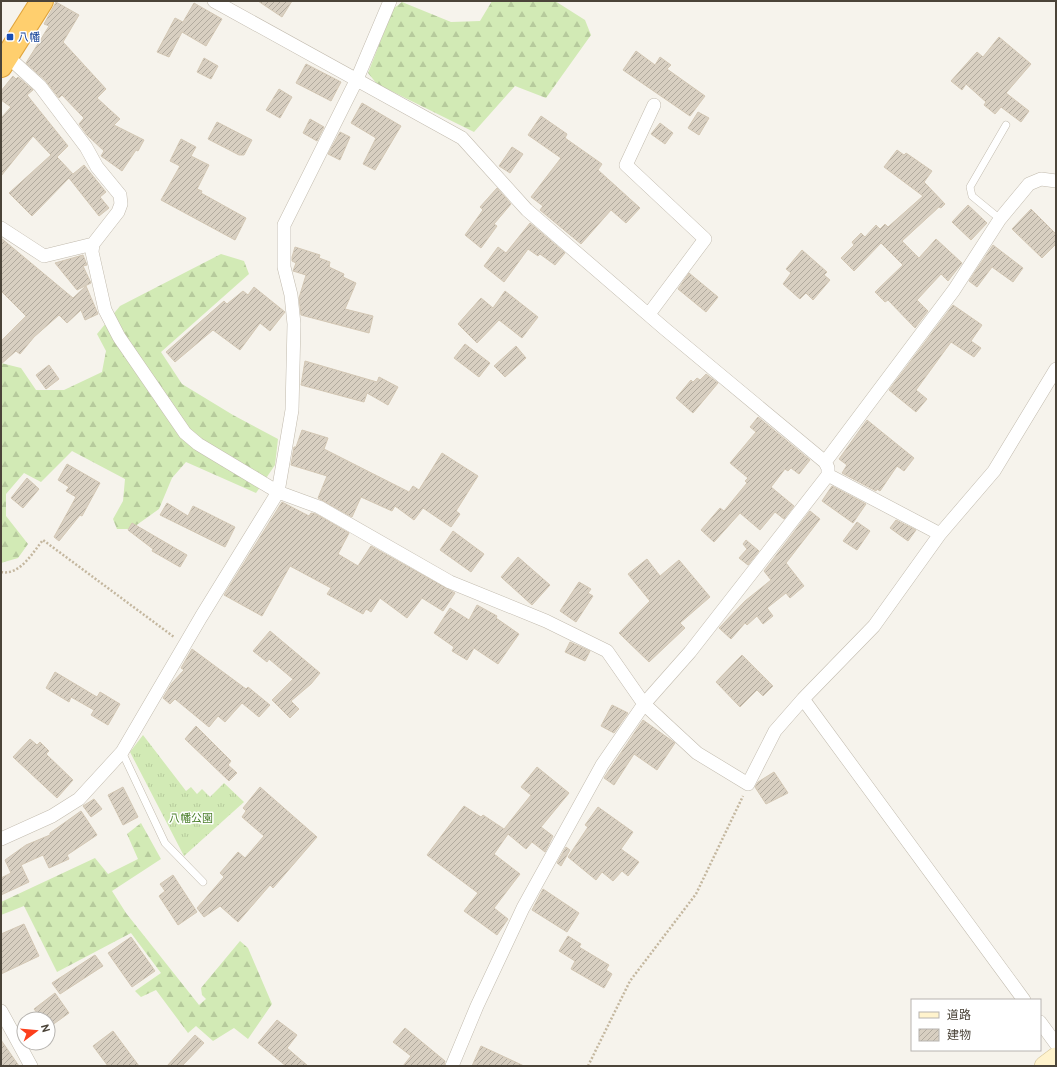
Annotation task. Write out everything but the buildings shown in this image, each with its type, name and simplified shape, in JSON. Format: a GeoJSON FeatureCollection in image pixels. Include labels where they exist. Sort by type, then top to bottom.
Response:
{"type":"FeatureCollection","features":[{"type":"Feature","properties":{"kind":"highway"},"geometry":{"type":"LineString","coordinates":[[4,61],[42,1]]}},
{"type":"Feature","properties":{"kind":"street"},"geometry":{"type":"LineString","coordinates":[[214,1],[462,138],[527,210],[826,468],[940,534]]}},
{"type":"Feature","properties":{"kind":"street"},"geometry":{"type":"LineString","coordinates":[[1,839],[52,816],[79,799],[122,752],[278,492],[292,402],[294,324],[284,267],[284,225],[357,79],[390,1]]}},
{"type":"Feature","properties":{"kind":"street"},"geometry":{"type":"LineString","coordinates":[[4,61],[40,86],[86,147],[97,167],[120,195],[121,204],[118,212],[93,244],[92,252],[95,269],[105,310],[119,337],[185,433],[198,444],[278,492],[319,507],[450,582],[546,621],[607,651],[644,704],[697,753],[748,784],[775,731],[803,699],[874,626],[940,534],[994,470],[1056,369]]}},
{"type":"Feature","properties":{"kind":"street"},"geometry":{"type":"LineString","coordinates":[[649,314],[706,240],[626,165],[654,106]]}},
{"type":"Feature","properties":{"kind":"street"},"geometry":{"type":"LineString","coordinates":[[452,1066],[477,1006],[523,908],[602,765],[644,704],[690,652],[826,468],[954,290],[1000,219],[1029,184],[1041,180],[1056,181]]}},
{"type":"Feature","properties":{"kind":"street"},"geometry":{"type":"LineString","coordinates":[[1,228],[44,256],[93,244]]}},
{"type":"Feature","properties":{"kind":"street"},"geometry":{"type":"LineString","coordinates":[[803,699],[1023,999]]}},
{"type":"Feature","properties":{"kind":"street"},"geometry":{"type":"LineString","coordinates":[[1,1011],[31,1066]]}},
{"type":"Feature","properties":{"kind":"street"},"geometry":{"type":"LineString","coordinates":[[1041,1023],[1056,1044]]}},
{"type":"Feature","properties":{"kind":"street"},"geometry":{"type":"LineString","coordinates":[[1044,1066],[1056,1057]]}},
{"type":"Feature","properties":{"kind":"lane"},"geometry":{"type":"LineString","coordinates":[[1000,219],[972,196],[970,187],[1006,125]]}},
{"type":"Feature","properties":{"kind":"lane"},"geometry":{"type":"LineString","coordinates":[[122,752],[165,843],[203,882]]}},
{"type":"Feature","properties":{"kind":"path"},"geometry":{"type":"LineString","coordinates":[[1,572],[16,570],[25,563],[43,540],[185,645]]}},
{"type":"Feature","properties":{"kind":"path"},"geometry":{"type":"LineString","coordinates":[[588,1066],[630,981],[696,894],[740,806],[748,784]]}},
{"type":"Feature","properties":{"kind":"green space"},"geometry":{"type":"Polygon","coordinates":[[[492,1],[555,1],[585,20],[591,35],[546,98],[515,86],[474,132],[377,84],[368,73],[393,9],[402,2],[451,22],[480,21],[492,1]]]}},
{"type":"Feature","properties":{"kind":"green space"},"geometry":{"type":"Polygon","coordinates":[[[221,254],[244,261],[249,274],[161,352],[182,384],[233,415],[278,439],[275,465],[256,493],[186,462],[172,478],[159,509],[131,529],[117,529],[113,519],[123,501],[125,479],[72,451],[41,482],[24,473],[6,494],[6,516],[28,544],[18,558],[1,563],[1,363],[21,368],[36,390],[64,390],[102,372],[106,351],[97,334],[120,306],[221,254]]]}},
{"type":"Feature","properties":{"kind":"green space","name":"八幡公園"},"geometry":{"type":"Polygon","coordinates":[[[143,735],[186,791],[191,787],[197,794],[202,789],[210,797],[224,783],[244,802],[184,856],[130,752],[143,735]]]}},
{"type":"Feature","properties":{"kind":"green space"},"geometry":{"type":"Polygon","coordinates":[[[141,823],[161,859],[112,891],[126,913],[199,1005],[206,999],[202,995],[201,988],[240,941],[248,948],[272,1004],[248,1039],[234,1028],[213,1041],[196,1026],[188,1033],[156,990],[141,997],[135,991],[161,973],[131,933],[57,972],[24,906],[1,915],[1,902],[95,858],[108,874],[138,859],[127,834],[141,823]]]}},
{"type":"Feature","properties":{"kind":"place","name":"八幡"},"geometry":{"type":"Point","coordinates":[10,37]}}]}
